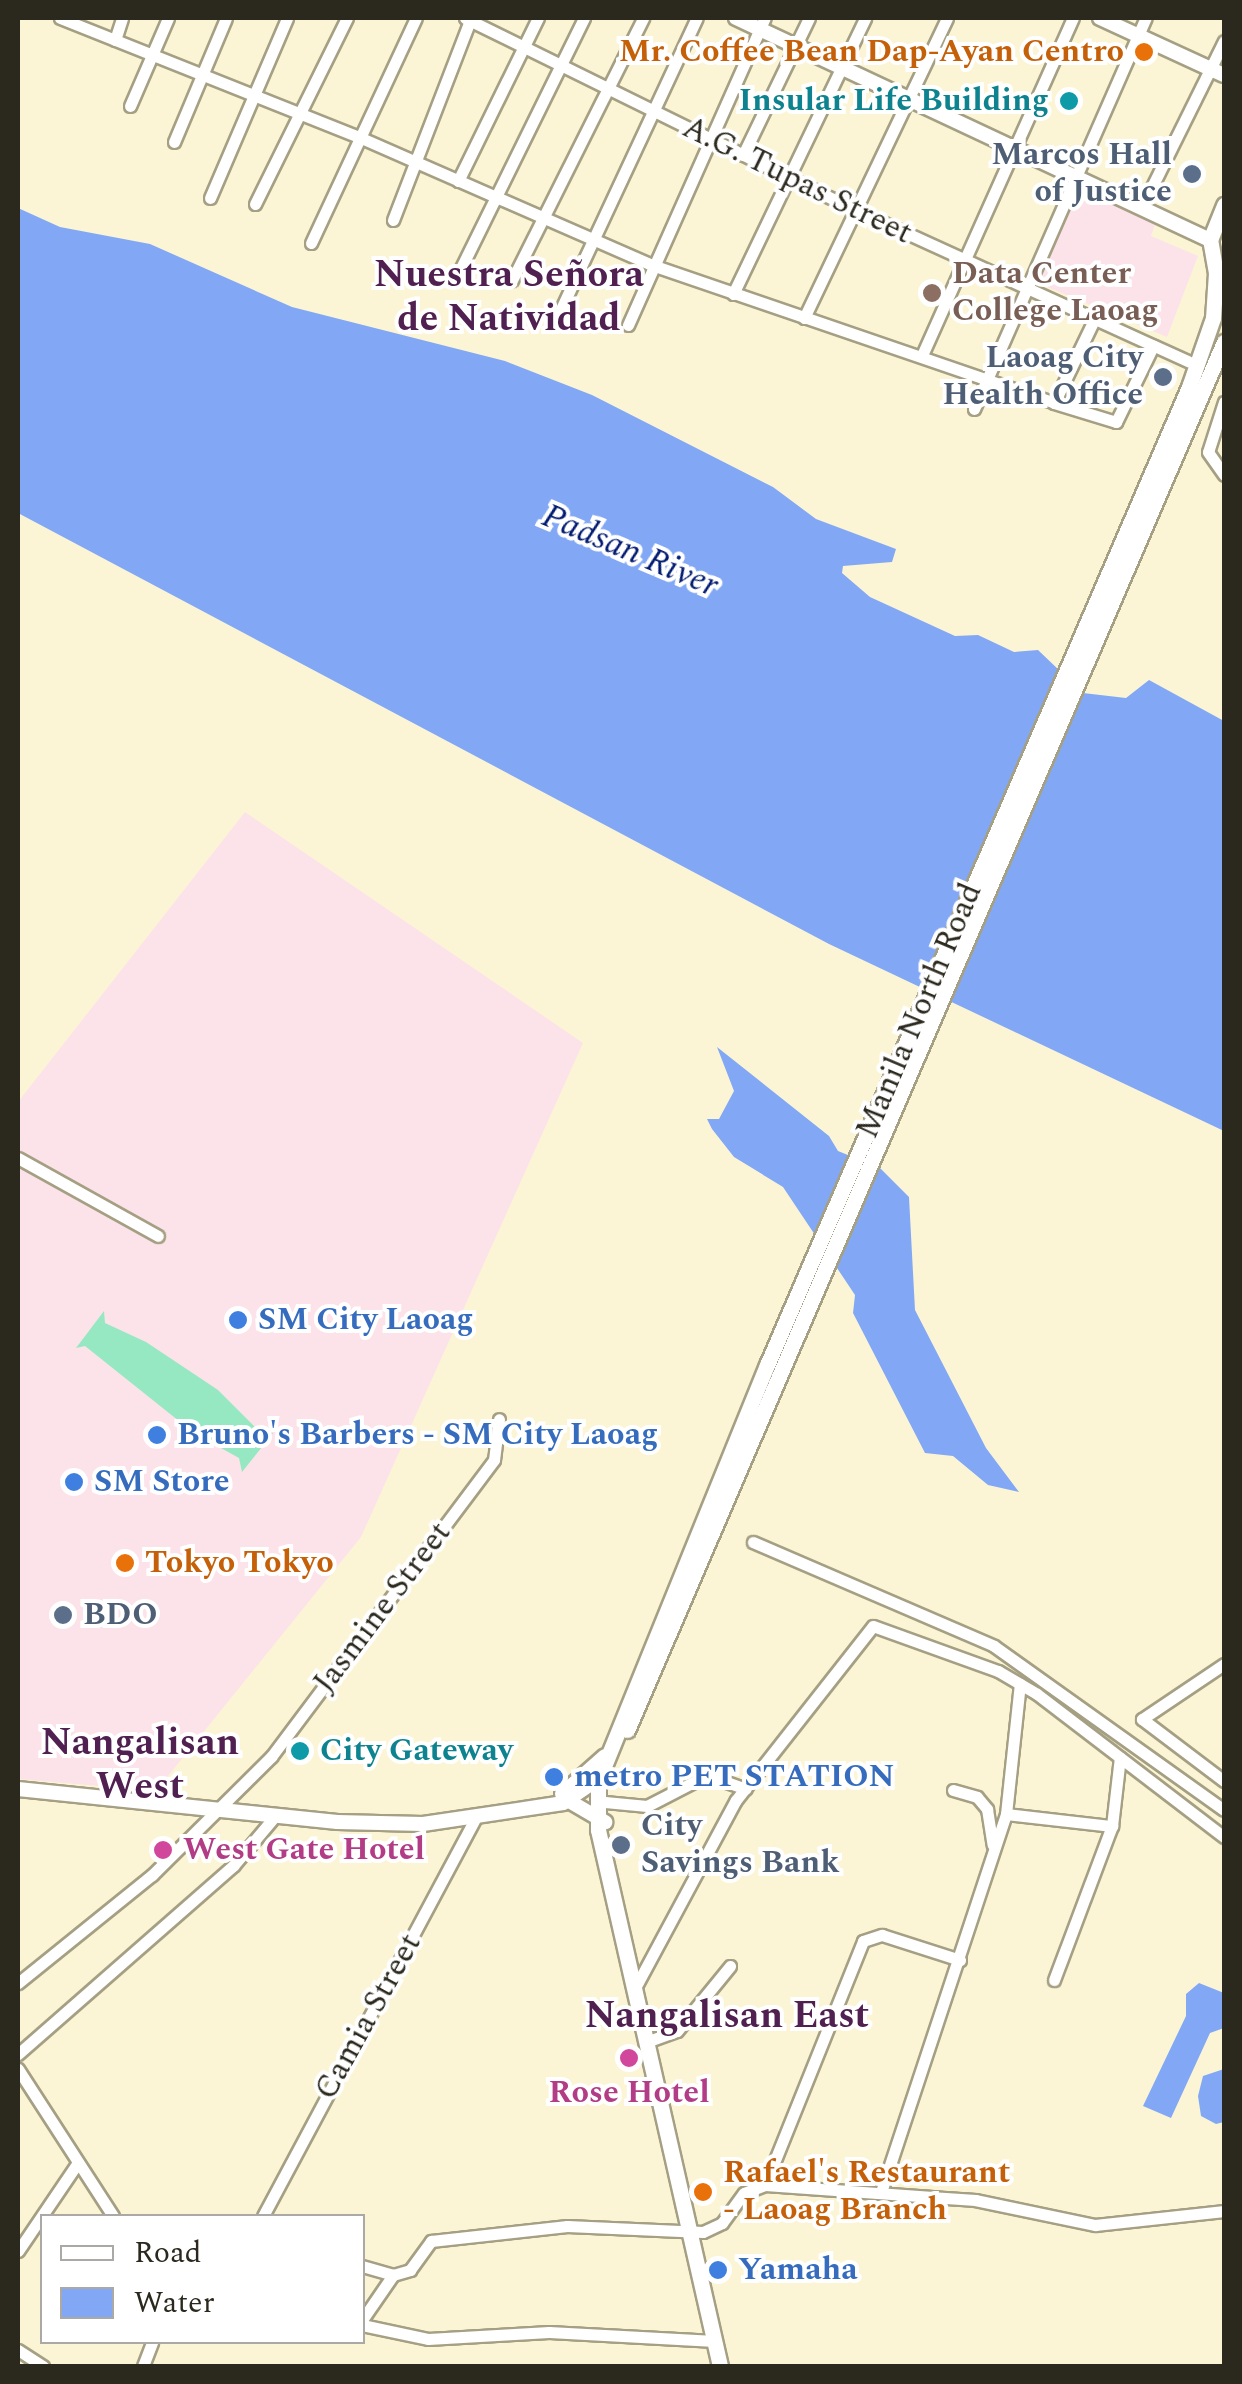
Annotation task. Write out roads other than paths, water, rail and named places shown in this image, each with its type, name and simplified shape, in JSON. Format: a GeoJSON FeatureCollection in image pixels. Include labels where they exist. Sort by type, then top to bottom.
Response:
{"type":"FeatureCollection","features":[{"type":"Feature","properties":{"kind":"highway","name":"Manila North Road"},"geometry":{"type":"LineString","coordinates":[[720,2366],[633,1992],[601,1820],[604,1769],[1165,456],[1213,318],[1216,274],[1210,240],[1224,205]]}},
{"type":"Feature","properties":{"kind":"highway","name":"Manila North Road"},"geometry":{"type":"LineString","coordinates":[[1165,456],[1224,342]]}},
{"type":"Feature","properties":{"kind":"main road"},"geometry":{"type":"LineString","coordinates":[[736,18],[763,23],[841,67],[1210,240]]}},
{"type":"Feature","properties":{"kind":"main road"},"geometry":{"type":"LineString","coordinates":[[1100,18],[1219,72]]}},
{"type":"Feature","properties":{"kind":"main road"},"geometry":{"type":"LineString","coordinates":[[18,1788],[396,1824],[476,1818],[564,1799],[604,1769]]}},
{"type":"Feature","properties":{"kind":"main road"},"geometry":{"type":"LineString","coordinates":[[509,1811],[543,1807],[564,1799],[604,1769]]}},
{"type":"Feature","properties":{"kind":"main road"},"geometry":{"type":"LineString","coordinates":[[564,1799],[601,1820]]}},
{"type":"Feature","properties":{"kind":"street"},"geometry":{"type":"LineString","coordinates":[[60,18],[76,21],[152,56],[359,138],[652,266],[804,318],[923,353],[1114,423],[1153,346]]}},
{"type":"Feature","properties":{"kind":"street"},"geometry":{"type":"LineString","coordinates":[[115,40],[122,18]]}},
{"type":"Feature","properties":{"kind":"street"},"geometry":{"type":"LineString","coordinates":[[130,106],[168,18]]}},
{"type":"Feature","properties":{"kind":"street"},"geometry":{"type":"LineString","coordinates":[[174,142],[226,18]]}},
{"type":"Feature","properties":{"kind":"street"},"geometry":{"type":"LineString","coordinates":[[210,198],[287,18]]}},
{"type":"Feature","properties":{"kind":"street"},"geometry":{"type":"LineString","coordinates":[[255,204],[347,18]]}},
{"type":"Feature","properties":{"kind":"street"},"geometry":{"type":"LineString","coordinates":[[311,244],[416,18]]}},
{"type":"Feature","properties":{"kind":"street"},"geometry":{"type":"LineString","coordinates":[[392,220],[469,18]]}},
{"type":"Feature","properties":{"kind":"street","name":"A.G. Tupas Street"},"geometry":{"type":"LineString","coordinates":[[469,18],[607,90],[964,262],[1188,361]]}},
{"type":"Feature","properties":{"kind":"street"},"geometry":{"type":"LineString","coordinates":[[458,181],[538,18]]}},
{"type":"Feature","properties":{"kind":"street"},"geometry":{"type":"LineString","coordinates":[[460,270],[492,195],[584,18]]}},
{"type":"Feature","properties":{"kind":"street"},"geometry":{"type":"LineString","coordinates":[[512,280],[643,18]]}},
{"type":"Feature","properties":{"kind":"street"},"geometry":{"type":"LineString","coordinates":[[561,310],[590,240],[696,18]]}},
{"type":"Feature","properties":{"kind":"street"},"geometry":{"type":"LineString","coordinates":[[743,154],[809,18]]}},
{"type":"Feature","properties":{"kind":"street"},"geometry":{"type":"LineString","coordinates":[[733,294],[865,18]]}},
{"type":"Feature","properties":{"kind":"street"},"geometry":{"type":"LineString","coordinates":[[804,318],[946,18]]}},
{"type":"Feature","properties":{"kind":"street"},"geometry":{"type":"LineString","coordinates":[[923,353],[1072,18]]}},
{"type":"Feature","properties":{"kind":"street"},"geometry":{"type":"LineString","coordinates":[[974,409],[1023,287],[1146,18]]}},
{"type":"Feature","properties":{"kind":"street"},"geometry":{"type":"LineString","coordinates":[[628,325],[763,23]]}},
{"type":"Feature","properties":{"kind":"street"},"geometry":{"type":"LineString","coordinates":[[1142,207],[1219,72],[1224,41]]}},
{"type":"Feature","properties":{"kind":"street"},"geometry":{"type":"LineString","coordinates":[[1054,404],[1094,320]]}},
{"type":"Feature","properties":{"kind":"street"},"geometry":{"type":"LineString","coordinates":[[1224,402],[1208,452],[1224,474]]}},
{"type":"Feature","properties":{"kind":"street"},"geometry":{"type":"LineString","coordinates":[[18,1158],[158,1236]]}},
{"type":"Feature","properties":{"kind":"street","name":"Jasmine Street"},"geometry":{"type":"LineString","coordinates":[[18,1983],[224,1809],[271,1757],[494,1460],[498,1419]]}},
{"type":"Feature","properties":{"kind":"street"},"geometry":{"type":"LineString","coordinates":[[752,1542],[994,1646],[1224,1810]]}},
{"type":"Feature","properties":{"kind":"street"},"geometry":{"type":"LineString","coordinates":[[633,1992],[746,1789],[873,1626],[885,1625],[1020,1684],[1224,1836]]}},
{"type":"Feature","properties":{"kind":"street"},"geometry":{"type":"LineString","coordinates":[[1224,1664],[1142,1719],[1224,1781]]}},
{"type":"Feature","properties":{"kind":"street"},"geometry":{"type":"LineString","coordinates":[[881,2192],[1006,1814],[1020,1684]]}},
{"type":"Feature","properties":{"kind":"street"},"geometry":{"type":"LineString","coordinates":[[1054,1980],[1112,1826],[1120,1757]]}},
{"type":"Feature","properties":{"kind":"street"},"geometry":{"type":"LineString","coordinates":[[601,1820],[647,1806],[706,1775],[746,1789]]}},
{"type":"Feature","properties":{"kind":"street"},"geometry":{"type":"LineString","coordinates":[[953,1790],[977,1797],[987,1809],[994,1849]]}},
{"type":"Feature","properties":{"kind":"street"},"geometry":{"type":"LineString","coordinates":[[1006,1814],[1112,1826]]}},
{"type":"Feature","properties":{"kind":"street"},"geometry":{"type":"LineString","coordinates":[[18,2054],[233,1866],[276,1815]]}},
{"type":"Feature","properties":{"kind":"street","name":"Camia Street"},"geometry":{"type":"LineString","coordinates":[[264,2214],[476,1818]]}},
{"type":"Feature","properties":{"kind":"street"},"geometry":{"type":"LineString","coordinates":[[765,2185],[863,1941],[882,1936],[960,1960]]}},
{"type":"Feature","properties":{"kind":"street"},"geometry":{"type":"LineString","coordinates":[[646,2042],[677,2030],[730,1966]]}},
{"type":"Feature","properties":{"kind":"street"},"geometry":{"type":"LineString","coordinates":[[18,2069],[48,2108],[77,2164],[111,2214]]}},
{"type":"Feature","properties":{"kind":"street"},"geometry":{"type":"LineString","coordinates":[[43,2214],[77,2164]]}},
{"type":"Feature","properties":{"kind":"street"},"geometry":{"type":"LineString","coordinates":[[365,2267],[393,2275],[410,2270],[431,2240],[463,2234],[567,2226],[690,2232],[722,2223],[744,2194],[765,2185],[975,2200],[1094,2225],[1224,2211]]}},
{"type":"Feature","properties":{"kind":"street"},"geometry":{"type":"LineString","coordinates":[[18,2252],[40,2219]]}},
{"type":"Feature","properties":{"kind":"street"},"geometry":{"type":"LineString","coordinates":[[365,2317],[393,2275]]}},
{"type":"Feature","properties":{"kind":"street"},"geometry":{"type":"LineString","coordinates":[[365,2323],[428,2339],[549,2332],[715,2341]]}},
{"type":"Feature","properties":{"kind":"street"},"geometry":{"type":"LineString","coordinates":[[18,2350],[42,2366]]}},
{"type":"Feature","properties":{"kind":"water","name":"Padsan River"},"geometry":{"type":"Polygon","coordinates":[[[18,208],[60,227],[150,244],[292,307],[505,361],[592,395],[773,487],[816,519],[896,549],[892,562],[843,566],[842,573],[870,597],[955,636],[978,635],[1014,652],[1038,650],[1083,693],[1126,698],[1149,680],[1224,721],[1224,1131],[829,944],[18,513],[18,208]]]}},
{"type":"Feature","properties":{"kind":"water"},"geometry":{"type":"Polygon","coordinates":[[[717,1047],[829,1136],[838,1151],[880,1168],[909,1197],[915,1310],[986,1448],[1019,1492],[988,1485],[953,1456],[925,1453],[853,1313],[855,1295],[783,1187],[734,1157],[712,1129],[707,1119],[719,1119],[734,1091],[717,1047]]]}},
{"type":"Feature","properties":{"kind":"water"},"geometry":{"type":"Polygon","coordinates":[[[1199,1983],[1224,1993],[1224,2028],[1210,2033],[1171,2118],[1143,2106],[1186,2016],[1186,1994],[1199,1983]]]}},
{"type":"Feature","properties":{"kind":"water"},"geometry":{"type":"Polygon","coordinates":[[[1224,2069],[1224,2122],[1216,2124],[1201,2116],[1198,2096],[1203,2076],[1224,2069]]]}},
{"type":"Feature","properties":{"kind":"place","name":"Mr. Coffee Bean Dap-Ayan Centro"},"geometry":{"type":"Point","coordinates":[1144,52]}},
{"type":"Feature","properties":{"kind":"place","name":"Insular Life Building"},"geometry":{"type":"Point","coordinates":[1069,101]}},
{"type":"Feature","properties":{"kind":"place","name":"Marcos Hall of Justice"},"geometry":{"type":"Point","coordinates":[1192,174]}},
{"type":"Feature","properties":{"kind":"place","name":"Data Center College Laoag"},"geometry":{"type":"Point","coordinates":[932,293]}},
{"type":"Feature","properties":{"kind":"place","name":"Laoag City Health Office"},"geometry":{"type":"Point","coordinates":[1163,377]}},
{"type":"Feature","properties":{"kind":"place","name":"SM City Laoag"},"geometry":{"type":"Point","coordinates":[238,1320]}},
{"type":"Feature","properties":{"kind":"place","name":"Bruno's Barbers - SM City Laoag"},"geometry":{"type":"Point","coordinates":[157,1435]}},
{"type":"Feature","properties":{"kind":"place","name":"SM Store"},"geometry":{"type":"Point","coordinates":[74,1482]}},
{"type":"Feature","properties":{"kind":"place","name":"Tokyo Tokyo"},"geometry":{"type":"Point","coordinates":[125,1563]}},
{"type":"Feature","properties":{"kind":"place","name":"BDO"},"geometry":{"type":"Point","coordinates":[63,1615]}},
{"type":"Feature","properties":{"kind":"place","name":"City Gateway"},"geometry":{"type":"Point","coordinates":[300,1751]}},
{"type":"Feature","properties":{"kind":"place","name":"metro PET STATION"},"geometry":{"type":"Point","coordinates":[554,1777]}},
{"type":"Feature","properties":{"kind":"place","name":"City Savings Bank"},"geometry":{"type":"Point","coordinates":[621,1845]}},
{"type":"Feature","properties":{"kind":"place","name":"West Gate Hotel"},"geometry":{"type":"Point","coordinates":[163,1850]}},
{"type":"Feature","properties":{"kind":"place","name":"Rose Hotel"},"geometry":{"type":"Point","coordinates":[629,2058]}},
{"type":"Feature","properties":{"kind":"place","name":"Rafael's Restaurant - Laoag Branch"},"geometry":{"type":"Point","coordinates":[703,2192]}},
{"type":"Feature","properties":{"kind":"place","name":"Yamaha"},"geometry":{"type":"Point","coordinates":[718,2270]}},
{"type":"Feature","properties":{"kind":"district","name":"Nuestra Señora de Natividad"},"geometry":{"type":"Point","coordinates":[509,298]}},
{"type":"Feature","properties":{"kind":"district","name":"Nangalisan West"},"geometry":{"type":"Point","coordinates":[140,1766]}},
{"type":"Feature","properties":{"kind":"district","name":"Nangalisan East"},"geometry":{"type":"Point","coordinates":[727,2017]}}]}
